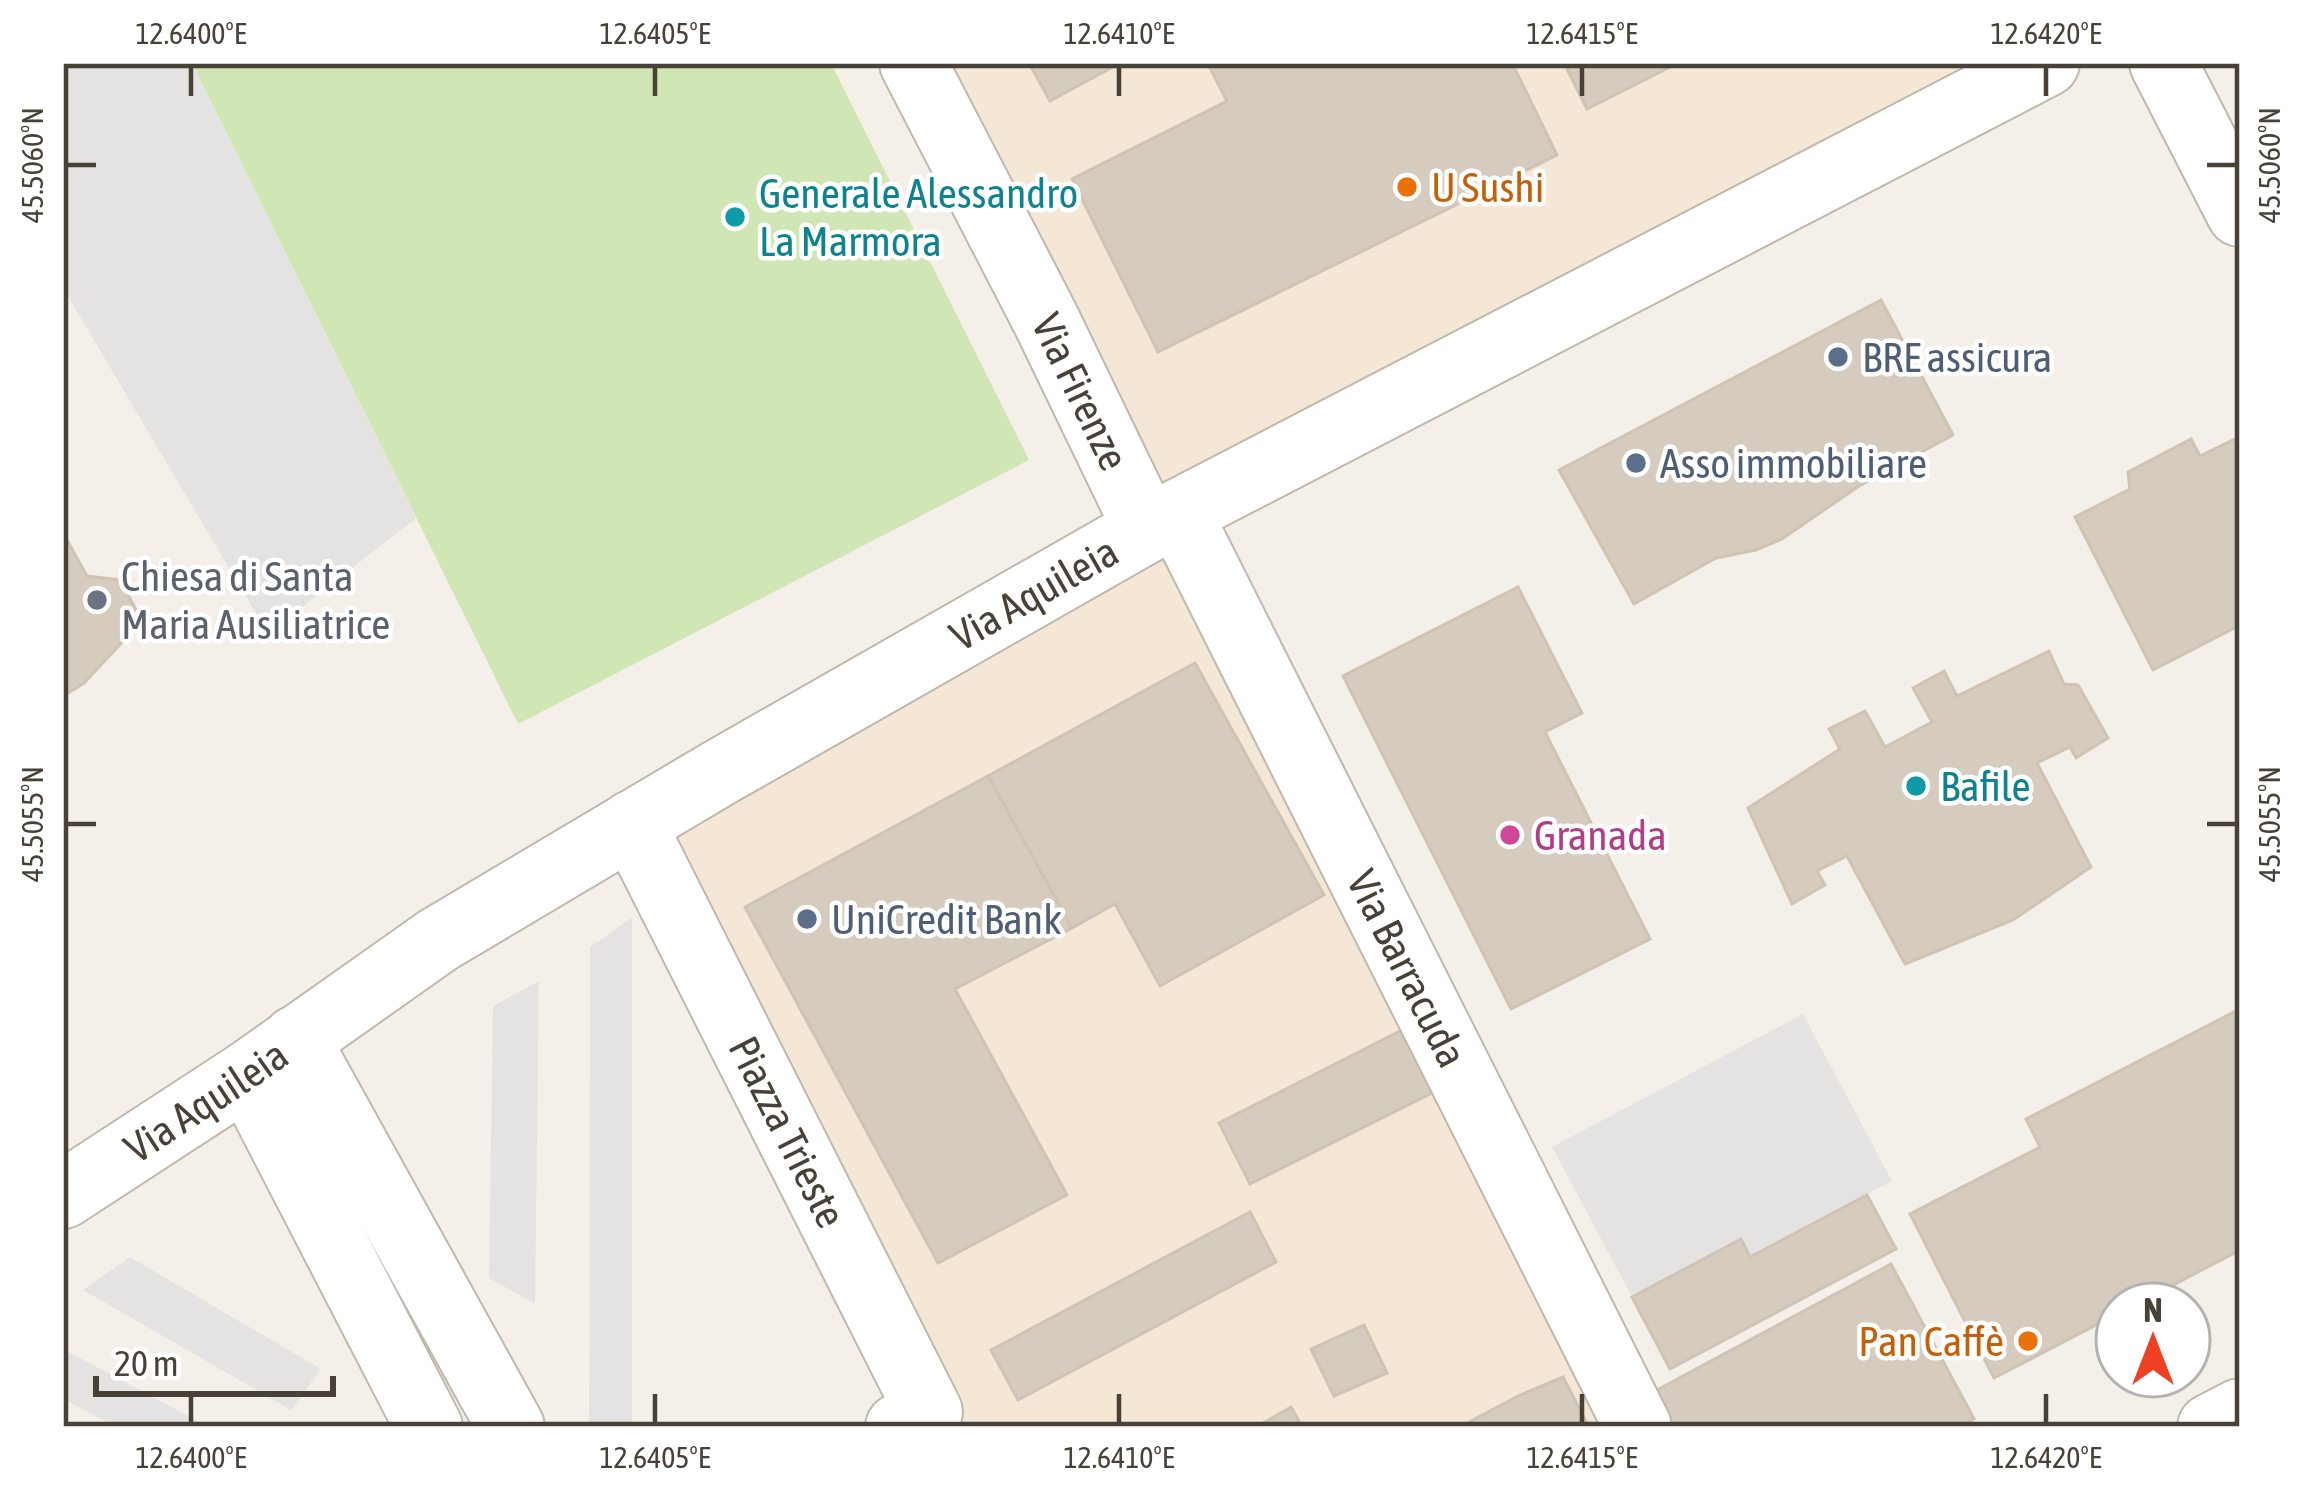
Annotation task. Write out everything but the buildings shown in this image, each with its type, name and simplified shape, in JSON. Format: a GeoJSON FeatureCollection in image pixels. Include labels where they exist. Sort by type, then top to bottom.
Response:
{"type":"FeatureCollection","features":[{"type":"Feature","properties":{"kind":"street","name":"Via Firenze"},"geometry":{"type":"LineString","coordinates":[[913,63],[1046,320],[1162,521]]}},
{"type":"Feature","properties":{"kind":"street","name":"Via Aquileia"},"geometry":{"type":"LineString","coordinates":[[63,1195],[438,940],[642,817],[1162,521],[2046,63]]}},
{"type":"Feature","properties":{"kind":"street"},"geometry":{"type":"LineString","coordinates":[[2163,63],[2240,213]]}},
{"type":"Feature","properties":{"kind":"street","name":"Via Barracuda"},"geometry":{"type":"LineString","coordinates":[[1162,521],[1638,1427]]}},
{"type":"Feature","properties":{"kind":"street"},"geometry":{"type":"LineString","coordinates":[[642,817],[957,1424],[952,1427]]}},
{"type":"Feature","properties":{"kind":"street","name":"Piazza Trieste"},"geometry":{"type":"LineString","coordinates":[[642,817],[929,1412],[899,1427]]}},
{"type":"Feature","properties":{"kind":"street"},"geometry":{"type":"LineString","coordinates":[[271,1057],[429,1427]]}},
{"type":"Feature","properties":{"kind":"street"},"geometry":{"type":"LineString","coordinates":[[271,1057],[511,1427]]}},
{"type":"Feature","properties":{"kind":"street"},"geometry":{"type":"LineString","coordinates":[[2211,1427],[2240,1412]]}},
{"type":"Feature","properties":{"kind":"shaded area"},"geometry":{"type":"Polygon","coordinates":[[[63,63],[192,63],[416,518],[268,634],[63,288],[63,63]]]}},
{"type":"Feature","properties":{"kind":"shaded area"},"geometry":{"type":"Polygon","coordinates":[[[913,63],[2041,63],[1178,513],[1638,1427],[951,1427],[652,811],[1147,528],[913,63]]]}},
{"type":"Feature","properties":{"kind":"shaded area"},"geometry":{"type":"Polygon","coordinates":[[[632,918],[632,1427],[589,1427],[590,947],[632,918]]]}},
{"type":"Feature","properties":{"kind":"shaded area"},"geometry":{"type":"Polygon","coordinates":[[[539,981],[535,1304],[489,1278],[493,1006],[539,981]]]}},
{"type":"Feature","properties":{"kind":"shaded area"},"geometry":{"type":"Polygon","coordinates":[[[1803,1014],[1892,1181],[1750,1257],[1741,1240],[1632,1297],[1552,1147],[1803,1014]]]}},
{"type":"Feature","properties":{"kind":"shaded area"},"geometry":{"type":"Polygon","coordinates":[[[130,1257],[321,1369],[291,1410],[83,1290],[130,1257]]]}},
{"type":"Feature","properties":{"kind":"shaded area"},"geometry":{"type":"Polygon","coordinates":[[[63,1349],[209,1427],[117,1427],[63,1399],[63,1349]]]}},
{"type":"Feature","properties":{"kind":"green space"},"geometry":{"type":"Polygon","coordinates":[[[192,63],[831,63],[1029,460],[518,724],[192,63]]]}},
{"type":"Feature","properties":{"kind":"place","name":"U Sushi"},"geometry":{"type":"Point","coordinates":[1407,187]}},
{"type":"Feature","properties":{"kind":"place","name":"Generale Alessandro La Marmora"},"geometry":{"type":"Point","coordinates":[735,217]}},
{"type":"Feature","properties":{"kind":"place","name":"BRE assicura"},"geometry":{"type":"Point","coordinates":[1838,357]}},
{"type":"Feature","properties":{"kind":"place","name":"Asso immobiliare"},"geometry":{"type":"Point","coordinates":[1636,463]}},
{"type":"Feature","properties":{"kind":"place","name":"Chiesa di Santa Maria Ausiliatrice"},"geometry":{"type":"Point","coordinates":[97,600]}},
{"type":"Feature","properties":{"kind":"place","name":"Bafile"},"geometry":{"type":"Point","coordinates":[1916,786]}},
{"type":"Feature","properties":{"kind":"place","name":"Granada"},"geometry":{"type":"Point","coordinates":[1510,835]}},
{"type":"Feature","properties":{"kind":"place","name":"UniCredit Bank"},"geometry":{"type":"Point","coordinates":[807,919]}},
{"type":"Feature","properties":{"kind":"place","name":"Pan Caffè"},"geometry":{"type":"Point","coordinates":[2028,1341]}}]}
